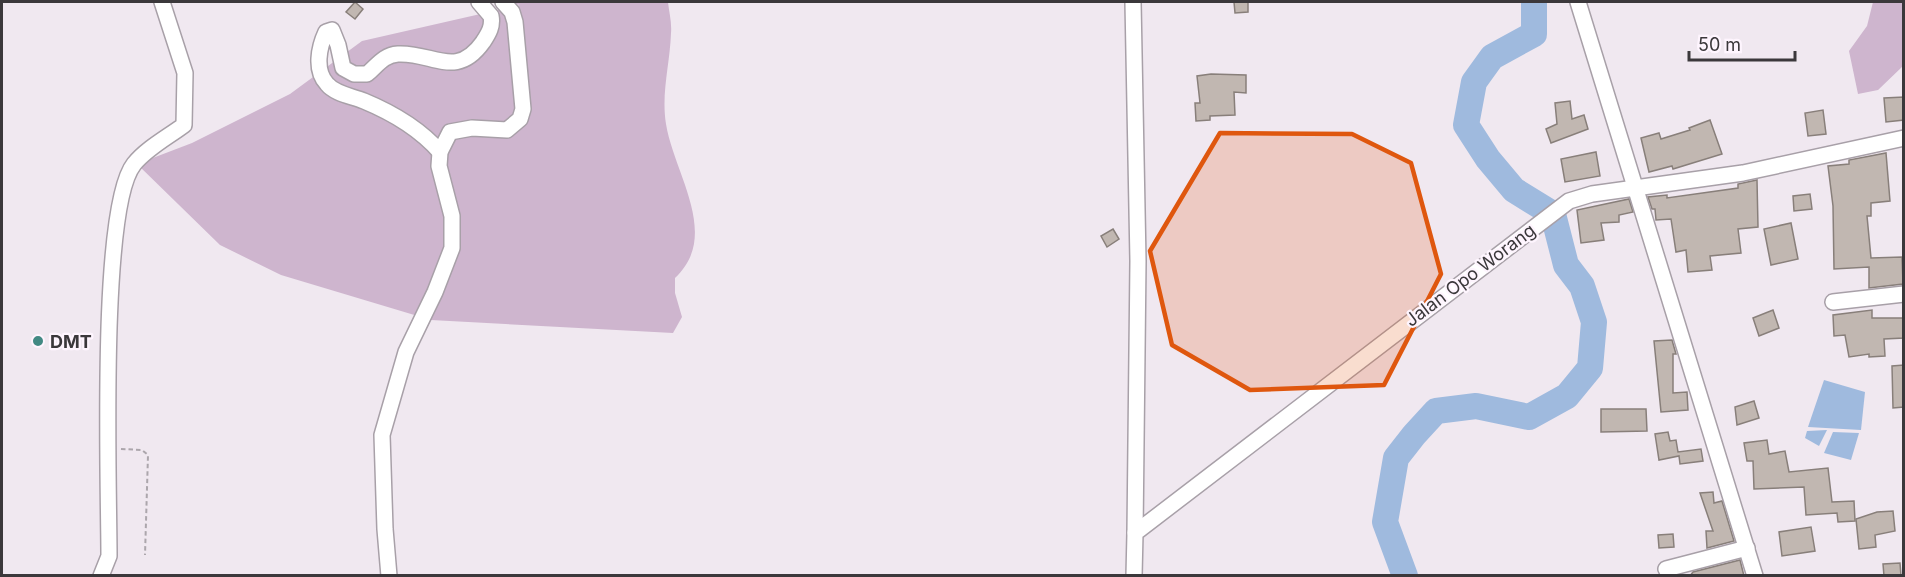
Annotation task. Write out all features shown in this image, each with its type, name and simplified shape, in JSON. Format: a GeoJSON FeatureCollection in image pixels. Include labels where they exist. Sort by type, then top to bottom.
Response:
{"type":"FeatureCollection","features":[{"type":"Feature","properties":{"kind":"street"},"geometry":{"type":"LineString","coordinates":[[101,576],[109,556],[110,305],[122,187],[134,164],[184,125],[185,73],[162,2]]}},
{"type":"Feature","properties":{"kind":"street"},"geometry":{"type":"LineString","coordinates":[[440,152],[428,139],[397,116],[330,88],[322,75],[320,44],[326,32],[332,30],[343,68],[354,74],[367,74],[384,57],[397,54],[455,63],[466,60],[478,49],[491,28],[491,16],[479,2]]}},
{"type":"Feature","properties":{"kind":"street"},"geometry":{"type":"LineString","coordinates":[[390,576],[385,529],[381,435],[406,352],[442,277],[453,248],[452,216],[439,166],[440,152],[450,132],[466,128],[507,130],[520,119],[523,109],[515,22],[512,12],[503,2]]}},
{"type":"Feature","properties":{"kind":"street"},"geometry":{"type":"LineString","coordinates":[[1133,2],[1138,261],[1134,576]]}},
{"type":"Feature","properties":{"kind":"street"},"geometry":{"type":"LineString","coordinates":[[1578,2],[1755,576]]}},
{"type":"Feature","properties":{"kind":"street","name":"Jalan Opo Worang"},"geometry":{"type":"LineString","coordinates":[[1135,533],[1569,201],[1592,194],[1636,190],[1743,173],[1904,138]]}},
{"type":"Feature","properties":{"kind":"street"},"geometry":{"type":"LineString","coordinates":[[1833,302],[1904,294]]}},
{"type":"Feature","properties":{"kind":"street"},"geometry":{"type":"LineString","coordinates":[[1666,569],[1747,548]]}},
{"type":"Feature","properties":{"kind":"path"},"geometry":{"type":"LineString","coordinates":[[109,449],[142,450],[148,455],[145,555]]}},
{"type":"Feature","properties":{"kind":"highlighted area"},"geometry":{"type":"Polygon","coordinates":[[[1220,133],[1352,134],[1411,163],[1441,274],[1384,385],[1250,390],[1172,345],[1150,251],[1220,133]]]}},
{"type":"Feature","properties":{"kind":"shaded area"},"geometry":{"type":"Polygon","coordinates":[[[506,2],[668,2],[671,29],[665,90],[666,124],[691,204],[694,224],[694,243],[688,261],[675,278],[675,293],[682,317],[673,333],[431,320],[281,275],[220,245],[137,164],[192,143],[290,94],[362,41],[520,5],[506,2]]]}},
{"type":"Feature","properties":{"kind":"shaded area"},"geometry":{"type":"Polygon","coordinates":[[[1873,2],[1903,2],[1903,66],[1878,90],[1858,94],[1849,51],[1867,26],[1873,2]]]}},
{"type":"Feature","properties":{"kind":"water"},"geometry":{"type":"Polygon","coordinates":[[[1824,380],[1865,392],[1861,430],[1808,427],[1824,380]]]}},
{"type":"Feature","properties":{"kind":"water"},"geometry":{"type":"Polygon","coordinates":[[[1827,430],[1819,446],[1805,438],[1807,431],[1827,430]]]}},
{"type":"Feature","properties":{"kind":"water"},"geometry":{"type":"Polygon","coordinates":[[[1833,432],[1859,433],[1851,460],[1824,453],[1833,432]]]}},
{"type":"Feature","properties":{"kind":"building"},"geometry":{"type":"Polygon","coordinates":[[[355,2],[363,9],[355,19],[346,12],[355,2]]]}},
{"type":"Feature","properties":{"kind":"building"},"geometry":{"type":"Polygon","coordinates":[[[1234,2],[1248,2],[1248,12],[1235,13],[1234,2]]]}},
{"type":"Feature","properties":{"kind":"building"},"geometry":{"type":"Polygon","coordinates":[[[1246,75],[1246,93],[1234,92],[1235,115],[1210,116],[1210,120],[1196,121],[1195,103],[1200,103],[1197,76],[1246,75]]]}},
{"type":"Feature","properties":{"kind":"building"},"geometry":{"type":"Polygon","coordinates":[[[1904,97],[1904,120],[1886,122],[1884,98],[1904,97]]]}},
{"type":"Feature","properties":{"kind":"building"},"geometry":{"type":"Polygon","coordinates":[[[1570,101],[1572,119],[1584,115],[1588,129],[1551,143],[1546,129],[1557,124],[1555,103],[1570,101]]]}},
{"type":"Feature","properties":{"kind":"building"},"geometry":{"type":"Polygon","coordinates":[[[1823,110],[1826,134],[1808,136],[1805,113],[1823,110]]]}},
{"type":"Feature","properties":{"kind":"building"},"geometry":{"type":"Polygon","coordinates":[[[1710,120],[1722,154],[1673,169],[1672,166],[1649,172],[1641,138],[1659,133],[1661,139],[1690,130],[1689,128],[1710,120]]]}},
{"type":"Feature","properties":{"kind":"building"},"geometry":{"type":"Polygon","coordinates":[[[1596,152],[1600,176],[1565,182],[1561,159],[1596,152]]]}},
{"type":"Feature","properties":{"kind":"building"},"geometry":{"type":"Polygon","coordinates":[[[1886,153],[1890,201],[1871,203],[1871,216],[1867,216],[1871,258],[1902,257],[1903,284],[1869,288],[1869,267],[1834,269],[1833,206],[1828,166],[1849,164],[1849,160],[1886,153]]]}},
{"type":"Feature","properties":{"kind":"building"},"geometry":{"type":"Polygon","coordinates":[[[1757,180],[1758,227],[1738,229],[1741,253],[1710,256],[1712,270],[1688,272],[1686,250],[1676,252],[1671,219],[1656,220],[1655,209],[1652,209],[1648,197],[1667,195],[1667,198],[1738,188],[1738,184],[1757,180]]]}},
{"type":"Feature","properties":{"kind":"building"},"geometry":{"type":"Polygon","coordinates":[[[1810,194],[1812,209],[1794,211],[1793,196],[1810,194]]]}},
{"type":"Feature","properties":{"kind":"building"},"geometry":{"type":"Polygon","coordinates":[[[1629,199],[1633,212],[1619,215],[1619,222],[1601,223],[1604,240],[1581,243],[1577,210],[1629,199]]]}},
{"type":"Feature","properties":{"kind":"building"},"geometry":{"type":"Polygon","coordinates":[[[1791,223],[1798,259],[1771,265],[1764,229],[1791,223]]]}},
{"type":"Feature","properties":{"kind":"building"},"geometry":{"type":"Polygon","coordinates":[[[1113,229],[1119,239],[1107,247],[1101,236],[1113,229]]]}},
{"type":"Feature","properties":{"kind":"building"},"geometry":{"type":"Polygon","coordinates":[[[1773,310],[1779,328],[1759,336],[1753,318],[1773,310]]]}},
{"type":"Feature","properties":{"kind":"building"},"geometry":{"type":"Polygon","coordinates":[[[1872,310],[1872,318],[1904,318],[1904,338],[1884,339],[1885,356],[1869,357],[1869,354],[1849,357],[1845,335],[1834,336],[1833,315],[1872,310]]]}},
{"type":"Feature","properties":{"kind":"building"},"geometry":{"type":"Polygon","coordinates":[[[1672,340],[1676,354],[1673,354],[1673,393],[1687,392],[1688,410],[1661,412],[1654,341],[1672,340]]]}},
{"type":"Feature","properties":{"kind":"building"},"geometry":{"type":"Polygon","coordinates":[[[1904,365],[1904,407],[1893,408],[1892,366],[1904,365]]]}},
{"type":"Feature","properties":{"kind":"building"},"geometry":{"type":"Polygon","coordinates":[[[1754,401],[1759,418],[1737,425],[1735,407],[1754,401]]]}},
{"type":"Feature","properties":{"kind":"building"},"geometry":{"type":"Polygon","coordinates":[[[1601,409],[1646,409],[1647,431],[1601,432],[1601,409]]]}},
{"type":"Feature","properties":{"kind":"building"},"geometry":{"type":"Polygon","coordinates":[[[1668,432],[1670,441],[1676,440],[1678,452],[1701,449],[1703,461],[1680,464],[1679,456],[1659,460],[1655,434],[1668,432]]]}},
{"type":"Feature","properties":{"kind":"building"},"geometry":{"type":"Polygon","coordinates":[[[1767,440],[1769,454],[1785,451],[1789,472],[1828,468],[1832,502],[1854,501],[1855,521],[1838,522],[1837,513],[1806,515],[1804,487],[1754,489],[1753,461],[1747,461],[1744,443],[1767,440]]]}},
{"type":"Feature","properties":{"kind":"building"},"geometry":{"type":"Polygon","coordinates":[[[1713,492],[1714,503],[1722,501],[1734,541],[1707,548],[1706,531],[1713,531],[1700,493],[1713,492]]]}},
{"type":"Feature","properties":{"kind":"building"},"geometry":{"type":"Polygon","coordinates":[[[1893,511],[1895,531],[1875,535],[1876,547],[1859,549],[1856,519],[1877,512],[1893,511]]]}},
{"type":"Feature","properties":{"kind":"building"},"geometry":{"type":"Polygon","coordinates":[[[1811,527],[1815,551],[1782,556],[1779,532],[1811,527]]]}},
{"type":"Feature","properties":{"kind":"building"},"geometry":{"type":"Polygon","coordinates":[[[1673,534],[1674,547],[1659,548],[1658,535],[1673,534]]]}},
{"type":"Feature","properties":{"kind":"building"},"geometry":{"type":"Polygon","coordinates":[[[1740,560],[1744,576],[1690,576],[1693,572],[1740,560]]]}},
{"type":"Feature","properties":{"kind":"building"},"geometry":{"type":"Polygon","coordinates":[[[1900,563],[1901,576],[1884,576],[1883,564],[1900,563]]]}},
{"type":"Feature","properties":{"kind":"waterway"},"geometry":{"type":"LineString","coordinates":[[1405,576],[1385,522],[1396,458],[1414,435],[1436,411],[1476,406],[1529,417],[1567,396],[1590,368],[1594,322],[1582,286],[1566,265],[1553,214],[1514,190],[1488,159],[1466,125],[1474,82],[1492,57],[1534,34],[1534,2]]}},
{"type":"Feature","properties":{"kind":"place","name":"DMT"},"geometry":{"type":"Point","coordinates":[38,341]}}]}
